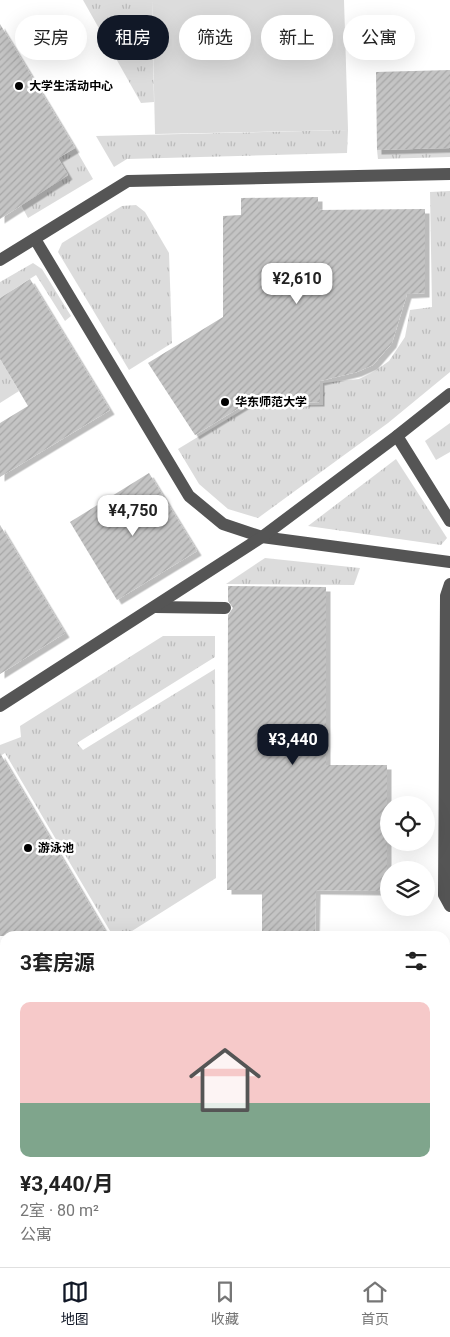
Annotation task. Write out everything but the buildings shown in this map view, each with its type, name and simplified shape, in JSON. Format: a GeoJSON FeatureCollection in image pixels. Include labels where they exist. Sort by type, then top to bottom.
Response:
{"type":"FeatureCollection","features":[{"type":"Feature","properties":{"kind":"lane"},"geometry":{"type":"LineString","coordinates":[[0,260],[128,181],[450,174]]}},
{"type":"Feature","properties":{"kind":"lane"},"geometry":{"type":"LineString","coordinates":[[35,238],[189,496],[223,524],[262,537],[450,562]]}},
{"type":"Feature","properties":{"kind":"lane"},"geometry":{"type":"LineString","coordinates":[[0,706],[262,537],[450,394]]}},
{"type":"Feature","properties":{"kind":"lane"},"geometry":{"type":"LineString","coordinates":[[397,436],[450,521]]}},
{"type":"Feature","properties":{"kind":"lane"},"geometry":{"type":"LineString","coordinates":[[450,584],[446,596],[444,885],[444,895],[450,906]]}},
{"type":"Feature","properties":{"kind":"lane"},"geometry":{"type":"LineString","coordinates":[[155,606],[225,608]]}},
{"type":"Feature","properties":{"kind":"green space"},"geometry":{"type":"Polygon","coordinates":[[[83,0],[152,0],[152,15],[97,15],[97,25],[83,0]]]}},
{"type":"Feature","properties":{"kind":"green space"},"geometry":{"type":"Polygon","coordinates":[[[152,0],[344,0],[343,60],[346,60],[348,130],[155,134],[153,60],[169,60],[169,15],[152,15],[152,0]]]}},
{"type":"Feature","properties":{"kind":"green space"},"geometry":{"type":"Polygon","coordinates":[[[117,60],[153,60],[154,102],[141,103],[117,60]]]}},
{"type":"Feature","properties":{"kind":"green space"},"geometry":{"type":"Polygon","coordinates":[[[348,130],[347,153],[127,159],[114,167],[96,136],[348,130]]]}},
{"type":"Feature","properties":{"kind":"green space"},"geometry":{"type":"Polygon","coordinates":[[[75,148],[93,179],[28,218],[20,203],[68,175],[58,158],[75,148]]]}},
{"type":"Feature","properties":{"kind":"green space"},"geometry":{"type":"Polygon","coordinates":[[[450,148],[450,157],[378,159],[377,150],[450,148]]]}},
{"type":"Feature","properties":{"kind":"green space"},"geometry":{"type":"Polygon","coordinates":[[[450,191],[450,372],[388,423],[258,518],[228,509],[199,484],[178,449],[249,406],[323,405],[323,383],[359,379],[389,361],[405,337],[410,310],[432,307],[430,192],[450,191]]]}},
{"type":"Feature","properties":{"kind":"green space"},"geometry":{"type":"Polygon","coordinates":[[[136,205],[145,212],[169,253],[172,343],[129,370],[58,252],[62,243],[122,206],[136,205]]]}},
{"type":"Feature","properties":{"kind":"green space"},"geometry":{"type":"Polygon","coordinates":[[[33,263],[42,269],[71,316],[65,321],[36,275],[0,298],[0,282],[33,263]]]}},
{"type":"Feature","properties":{"kind":"green space"},"geometry":{"type":"Polygon","coordinates":[[[0,359],[19,391],[0,403],[0,359]]]}},
{"type":"Feature","properties":{"kind":"green space"},"geometry":{"type":"Polygon","coordinates":[[[450,423],[450,452],[436,460],[425,441],[450,423]]]}},
{"type":"Feature","properties":{"kind":"green space"},"geometry":{"type":"Polygon","coordinates":[[[396,459],[447,538],[441,545],[308,526],[396,459]]]}},
{"type":"Feature","properties":{"kind":"green space"},"geometry":{"type":"Polygon","coordinates":[[[265,558],[360,568],[354,585],[226,584],[265,558]]]}},
{"type":"Feature","properties":{"kind":"green space"},"geometry":{"type":"Polygon","coordinates":[[[163,636],[215,636],[215,657],[77,743],[83,750],[215,669],[216,878],[132,931],[110,931],[5,753],[0,756],[0,745],[21,737],[20,726],[163,636]]]}},
{"type":"Feature","properties":{"kind":"place","name":"大学生活动中心"},"geometry":{"type":"Point","coordinates":[19,86]}},
{"type":"Feature","properties":{"kind":"place","name":"华东师范大学"},"geometry":{"type":"Point","coordinates":[225,402]}},
{"type":"Feature","properties":{"kind":"place","name":"游泳池"},"geometry":{"type":"Point","coordinates":[28,848]}}]}
